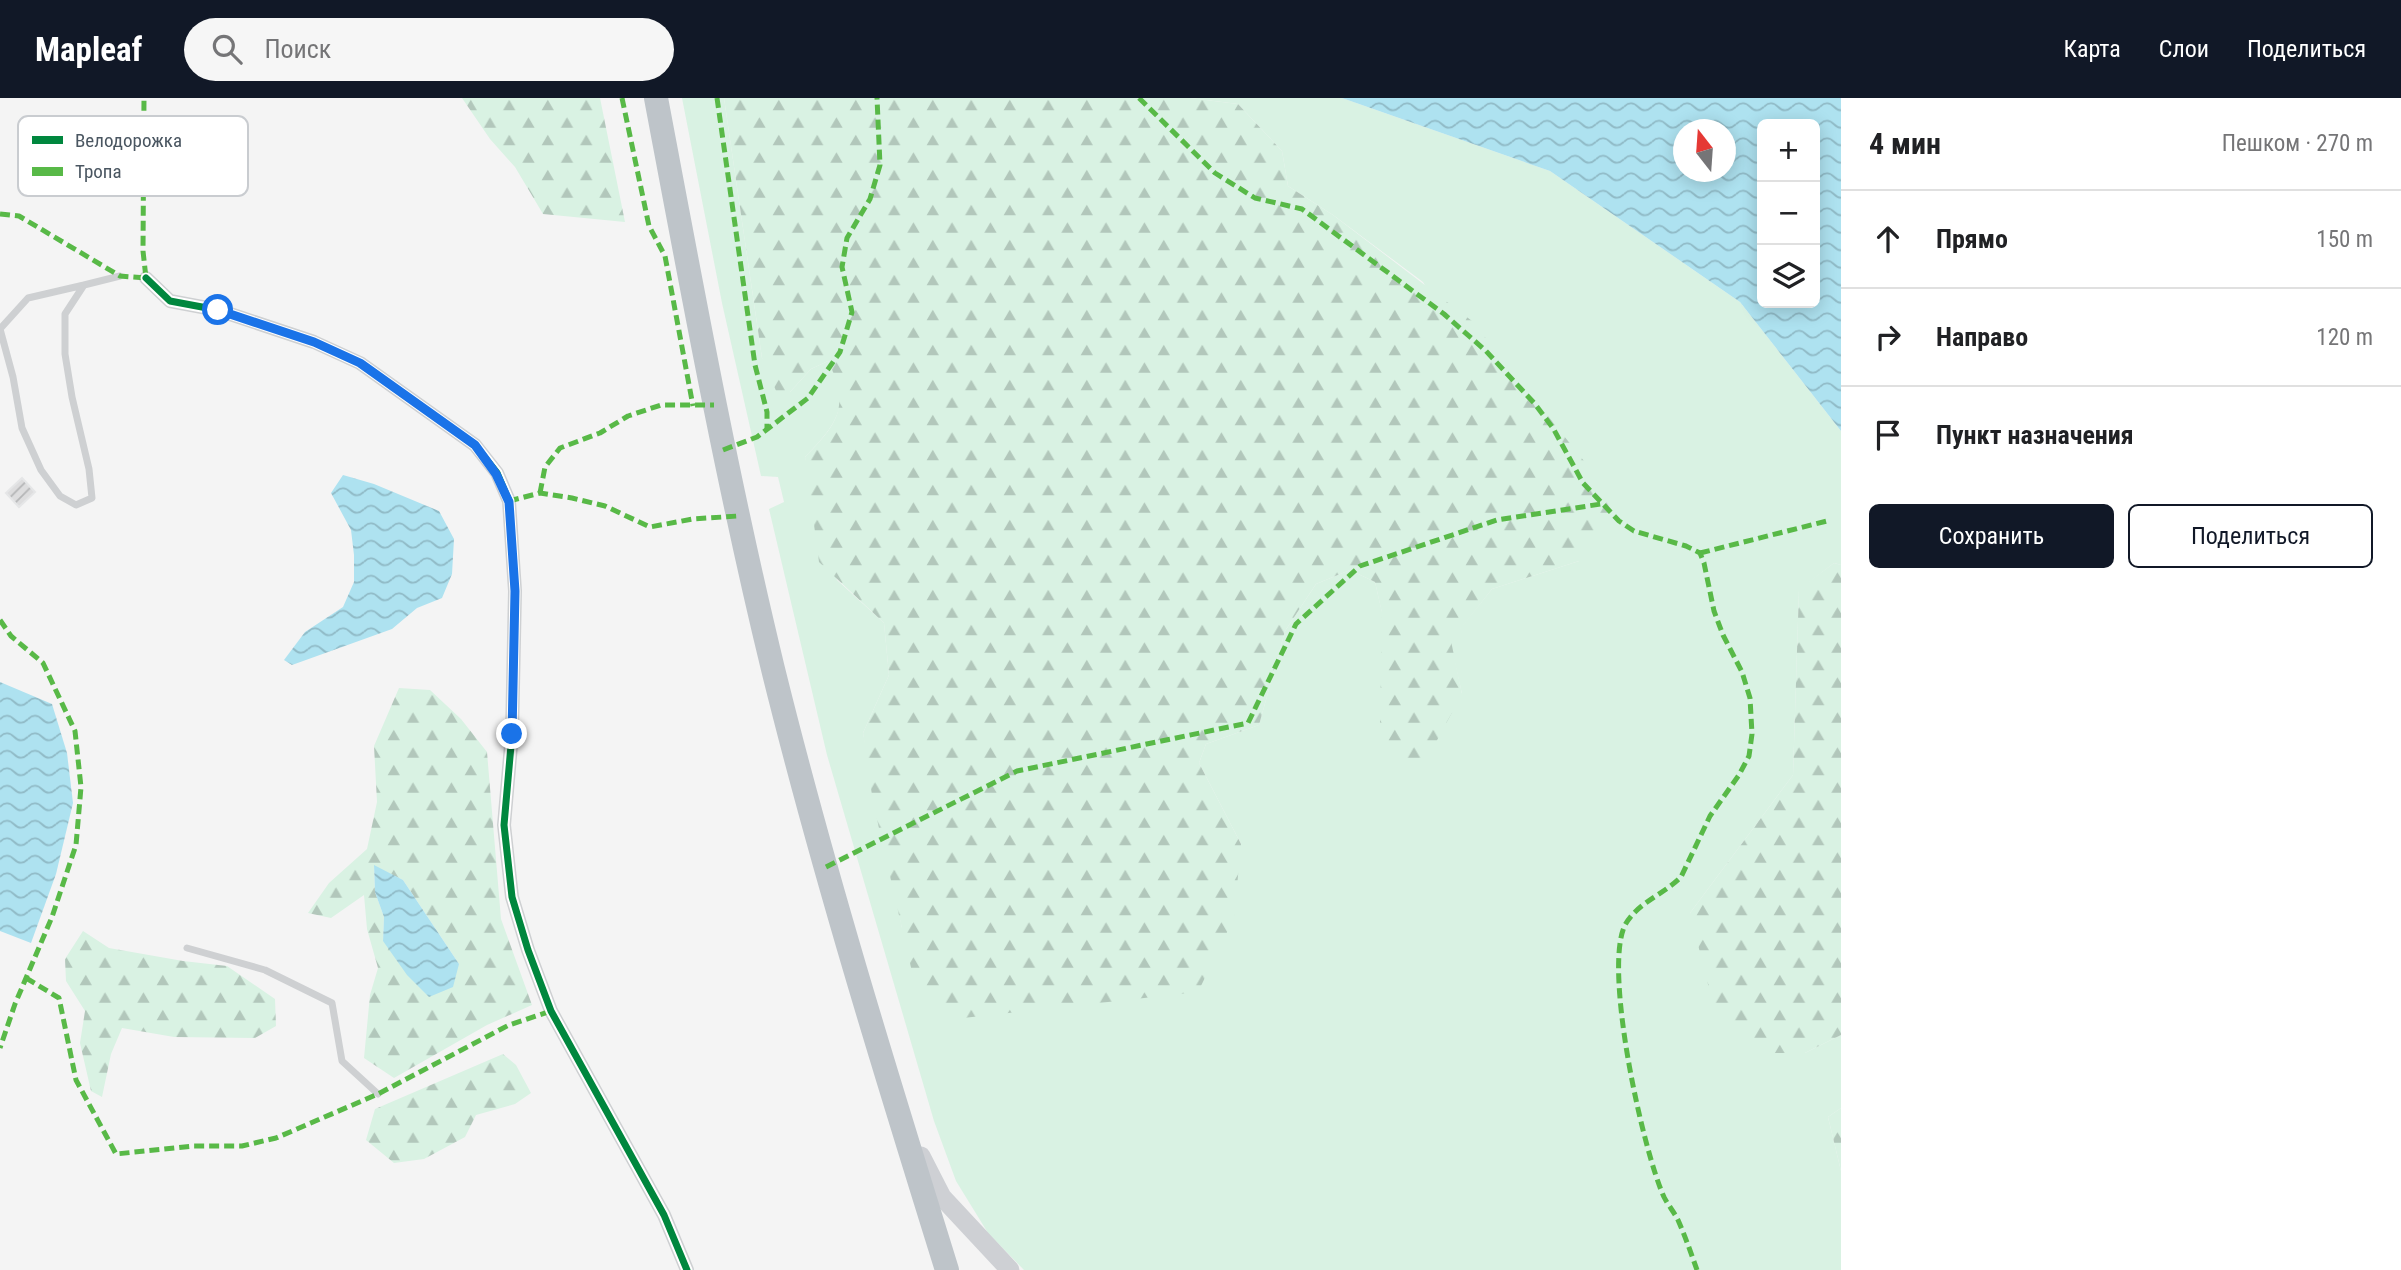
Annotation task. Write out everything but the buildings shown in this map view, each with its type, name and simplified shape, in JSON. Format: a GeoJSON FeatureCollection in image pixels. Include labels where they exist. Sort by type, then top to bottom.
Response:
{"type":"FeatureCollection","features":[{"type":"Feature","properties":{"kind":"highway"},"geometry":{"type":"LineString","coordinates":[[656,98],[723,450],[774,670],[826,867],[947,1270]]}},
{"type":"Feature","properties":{"kind":"main road"},"geometry":{"type":"LineString","coordinates":[[894,1096],[909,1124],[925,1167],[942,1197],[1010,1270]]}},
{"type":"Feature","properties":{"kind":"main road"},"geometry":{"type":"LineString","coordinates":[[933,1225],[931,1247],[935,1270]]}},
{"type":"Feature","properties":{"kind":"street"},"geometry":{"type":"LineString","coordinates":[[146,278],[170,301],[218,310],[314,342],[360,363],[475,445],[496,474],[509,502],[515,591],[512,734],[505,825],[512,897],[551,1012],[664,1215],[687,1270]]}},
{"type":"Feature","properties":{"kind":"lane"},"geometry":{"type":"LineString","coordinates":[[84,285],[65,314],[67,365],[89,469],[92,498],[76,505],[60,496],[41,470],[22,428],[13,377],[0,329],[28,298],[120,276]]}},
{"type":"Feature","properties":{"kind":"lane"},"geometry":{"type":"LineString","coordinates":[[187,948],[265,970],[332,1003],[342,1061],[378,1094]]}},
{"type":"Feature","properties":{"kind":"green space"},"geometry":{"type":"Polygon","coordinates":[[[462,98],[600,98],[625,222],[543,214],[515,167],[490,139],[462,98]]]}},
{"type":"Feature","properties":{"kind":"green space"},"geometry":{"type":"Polygon","coordinates":[[[682,98],[724,98],[762,358],[790,392],[811,369],[828,361],[838,384],[840,398],[836,417],[826,434],[805,457],[837,580],[884,623],[889,675],[863,733],[902,928],[1241,844],[1199,763],[1206,744],[1259,725],[1285,631],[1316,584],[1350,570],[1375,582],[1382,612],[1462,694],[1450,641],[1492,589],[1579,561],[1423,282],[1333,215],[1288,186],[1282,151],[1238,104],[1190,98],[1342,98],[1550,171],[1740,302],[1841,431],[1841,565],[1834,563],[1799,590],[1793,775],[1690,913],[1805,1053],[1841,1035],[1841,1108],[1828,1117],[1841,1171],[1841,1270],[1024,1270],[988,1233],[956,1181],[934,1121],[827,755],[769,509],[784,502],[778,477],[761,476],[722,303],[682,98]]]}},
{"type":"Feature","properties":{"kind":"green space"},"geometry":{"type":"Polygon","coordinates":[[[724,98],[1190,98],[1238,104],[1282,151],[1288,186],[1333,215],[1472,321],[1616,501],[1579,561],[1492,589],[1451,641],[1462,694],[1422,768],[1399,765],[1380,722],[1382,613],[1375,582],[1350,570],[1316,584],[1285,631],[1259,725],[1206,744],[1199,763],[1241,844],[1234,918],[1198,992],[954,1019],[915,985],[873,802],[863,733],[889,675],[884,623],[819,562],[805,457],[832,424],[837,414],[839,391],[828,361],[811,369],[790,392],[777,393],[762,358],[724,98]]]}},
{"type":"Feature","properties":{"kind":"green space"},"geometry":{"type":"Polygon","coordinates":[[[1834,563],[1841,565],[1841,1035],[1805,1053],[1752,1053],[1716,1016],[1690,913],[1793,775],[1799,589],[1834,563]]]}},
{"type":"Feature","properties":{"kind":"green space"},"geometry":{"type":"Polygon","coordinates":[[[399,688],[430,690],[461,719],[487,752],[501,919],[532,1005],[487,1025],[394,1078],[364,1058],[370,995],[378,968],[367,929],[364,895],[331,918],[308,913],[329,883],[367,849],[377,802],[374,746],[399,688]],[[374,866],[375,892],[384,917],[383,941],[459,964],[403,880],[374,866]]]}},
{"type":"Feature","properties":{"kind":"green space"},"geometry":{"type":"Polygon","coordinates":[[[83,931],[109,948],[227,966],[275,999],[276,1026],[255,1038],[174,1037],[122,1028],[111,1054],[102,1097],[91,1091],[80,1043],[85,1011],[66,981],[65,959],[83,931]]]}},
{"type":"Feature","properties":{"kind":"green space"},"geometry":{"type":"Polygon","coordinates":[[[503,1054],[516,1065],[531,1093],[515,1104],[476,1115],[465,1137],[424,1159],[394,1163],[366,1140],[375,1109],[503,1054]]]}},
{"type":"Feature","properties":{"kind":"green space"},"geometry":{"type":"Polygon","coordinates":[[[1841,1108],[1841,1171],[1828,1117],[1841,1108]]]}},
{"type":"Feature","properties":{"kind":"water"},"geometry":{"type":"Polygon","coordinates":[[[1342,98],[1841,98],[1841,431],[1740,302],[1550,171],[1342,98]]]}},
{"type":"Feature","properties":{"kind":"water"},"geometry":{"type":"Polygon","coordinates":[[[343,475],[374,484],[439,511],[454,539],[452,574],[442,598],[417,608],[392,629],[292,665],[284,660],[305,632],[343,607],[354,582],[351,530],[331,493],[343,475]]]}},
{"type":"Feature","properties":{"kind":"water"},"geometry":{"type":"Polygon","coordinates":[[[0,682],[52,704],[67,753],[73,803],[56,874],[31,943],[0,931],[0,682]]]}},
{"type":"Feature","properties":{"kind":"water"},"geometry":{"type":"Polygon","coordinates":[[[374,865],[403,880],[459,964],[453,987],[429,997],[407,975],[383,941],[384,917],[375,892],[374,865]]]}},
{"type":"Feature","properties":{"kind":"marked path"},"geometry":{"type":"LineString","coordinates":[[144,98],[144,116]]}},
{"type":"Feature","properties":{"kind":"marked path"},"geometry":{"type":"LineString","coordinates":[[622,98],[649,226],[665,256],[693,406]]}},
{"type":"Feature","properties":{"kind":"marked path"},"geometry":{"type":"LineString","coordinates":[[717,98],[755,365],[767,412],[767,429]]}},
{"type":"Feature","properties":{"kind":"marked path"},"geometry":{"type":"LineString","coordinates":[[723,450],[757,437],[808,398],[840,352],[852,312],[842,267],[847,238],[870,199],[880,165],[877,98]]}},
{"type":"Feature","properties":{"kind":"marked path"},"geometry":{"type":"LineString","coordinates":[[1139,98],[1215,173],[1255,198],[1302,209],[1444,314],[1486,351],[1535,404],[1553,428],[1583,483],[1619,521],[1634,531],[1686,546],[1700,553],[1714,611],[1742,672],[1750,698],[1752,734],[1749,756],[1710,816],[1681,877],[1630,917],[1619,948],[1622,1019],[1628,1061],[1646,1141],[1664,1197],[1678,1220],[1697,1270]]}},
{"type":"Feature","properties":{"kind":"marked path"},"geometry":{"type":"LineString","coordinates":[[0,214],[19,216],[120,276],[146,278],[143,251],[143,196]]}},
{"type":"Feature","properties":{"kind":"marked path"},"geometry":{"type":"LineString","coordinates":[[540,493],[545,467],[560,448],[600,433],[628,416],[661,405],[714,405]]}},
{"type":"Feature","properties":{"kind":"marked path"},"geometry":{"type":"LineString","coordinates":[[509,501],[540,493],[572,498],[605,506],[650,527],[693,519],[738,516]]}},
{"type":"Feature","properties":{"kind":"marked path"},"geometry":{"type":"LineString","coordinates":[[826,867],[1017,771],[1248,723],[1296,624],[1360,566],[1497,520],[1601,504]]}},
{"type":"Feature","properties":{"kind":"marked path"},"geometry":{"type":"LineString","coordinates":[[1700,553],[1827,521]]}},
{"type":"Feature","properties":{"kind":"marked path"},"geometry":{"type":"LineString","coordinates":[[0,620],[11,636],[43,663],[75,731],[81,787],[76,845],[52,917],[15,1004],[0,1048]]}},
{"type":"Feature","properties":{"kind":"marked path"},"geometry":{"type":"LineString","coordinates":[[26,978],[59,998],[76,1080],[116,1154],[194,1146],[242,1146],[276,1138],[378,1094],[509,1025],[551,1011]]}},
{"type":"Feature","properties":{"kind":"cycle path"},"geometry":{"type":"LineString","coordinates":[[146,278],[170,301],[218,310],[314,342],[360,363],[475,445],[497,473],[509,501],[515,591],[512,734],[504,825],[512,897],[551,1011],[664,1215],[687,1270]]}},
{"type":"Feature","properties":{"kind":"route"},"geometry":{"type":"LineString","coordinates":[[218,310],[314,342],[360,363],[475,445],[496,474],[509,502],[515,591],[512,734]]}}]}
